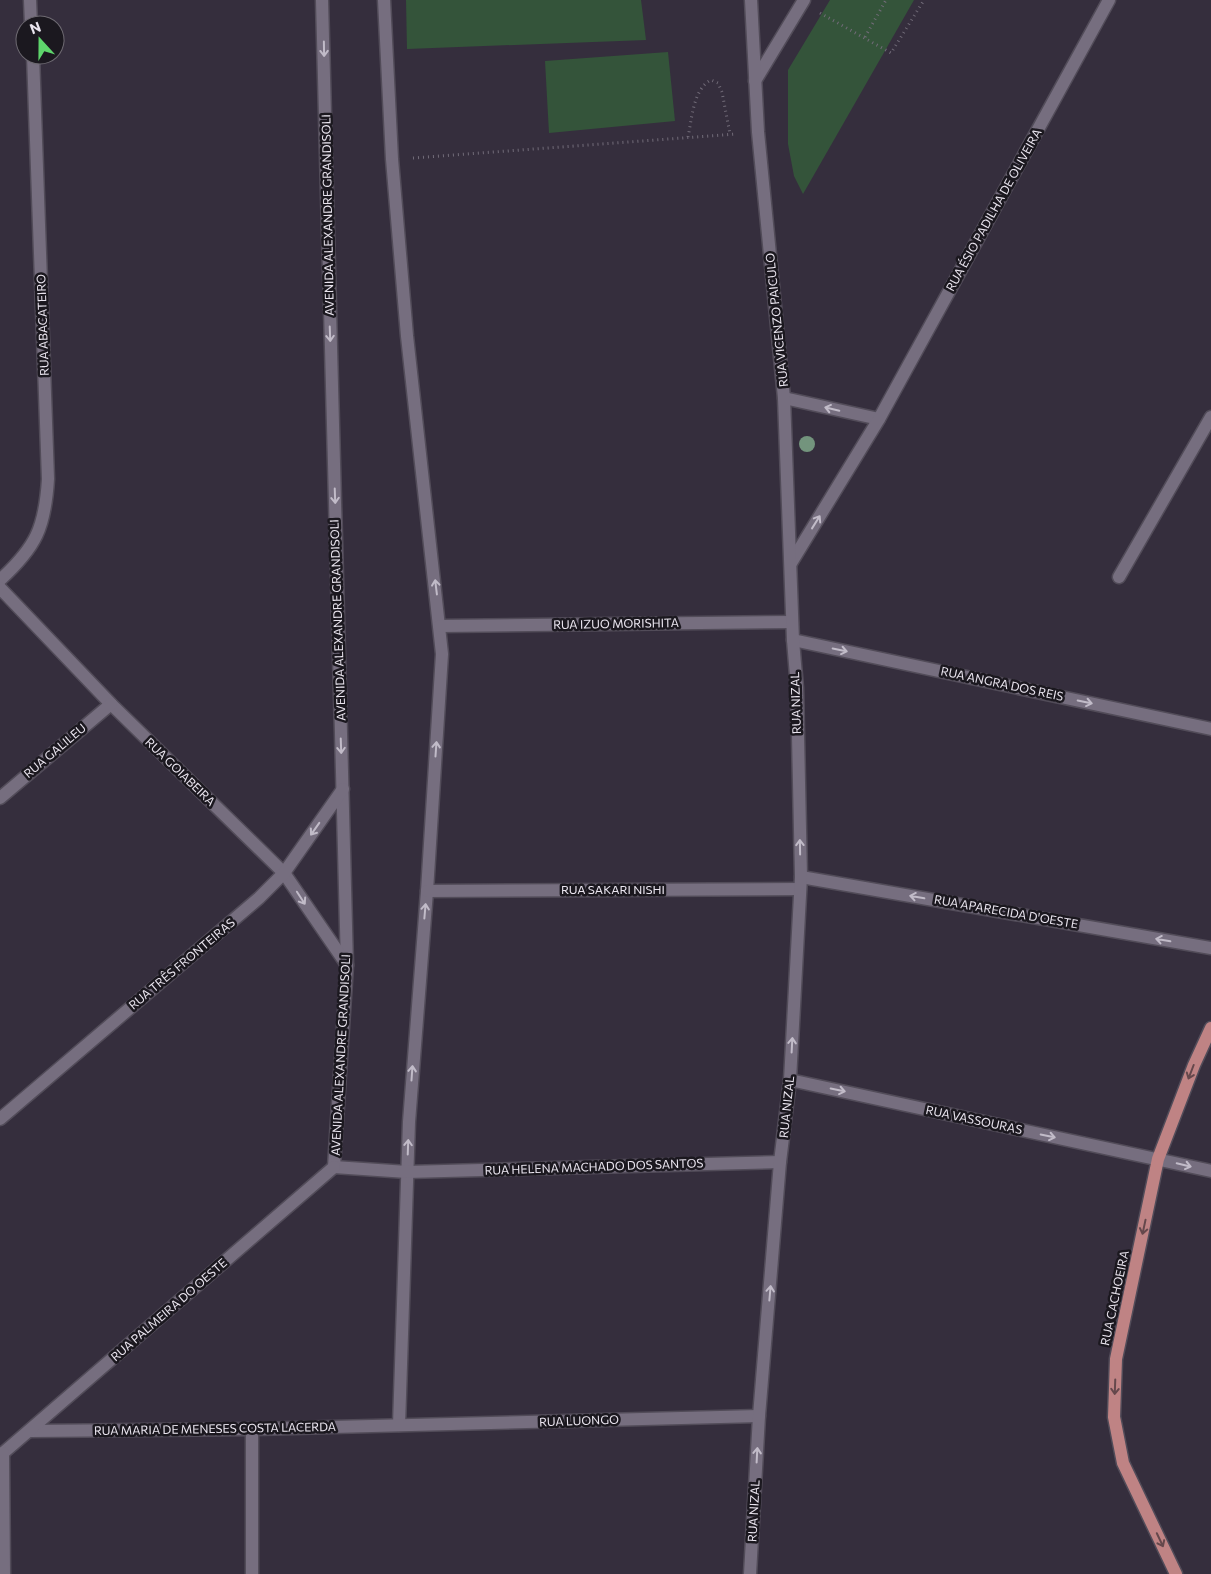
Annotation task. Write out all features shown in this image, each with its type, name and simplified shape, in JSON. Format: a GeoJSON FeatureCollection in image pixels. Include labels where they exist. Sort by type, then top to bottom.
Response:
{"type":"FeatureCollection","features":[{"type":"Feature","properties":{"kind":"main road","name":"RUA CACHOEIRA"},"geometry":{"type":"LineString","coordinates":[[1176,1574],[1124,1463],[1114,1417],[1116,1359],[1158,1159],[1194,1065],[1211,1028]]}},
{"type":"Feature","properties":{"kind":"street"},"geometry":{"type":"LineString","coordinates":[[30,0],[31,15]]}},
{"type":"Feature","properties":{"kind":"street","name":"AVENIDA ALEXANDRE GRANDISOLI"},"geometry":{"type":"LineString","coordinates":[[322,0],[347,965],[334,1167],[407,1172]]}},
{"type":"Feature","properties":{"kind":"street"},"geometry":{"type":"LineString","coordinates":[[384,0],[392,160],[406,336],[442,654],[427,891],[409,1122],[399,1425]]}},
{"type":"Feature","properties":{"kind":"street","name":"RUA VICENZO PAICULO"},"geometry":{"type":"LineString","coordinates":[[751,0],[758,132],[784,398],[791,563],[792,640]]}},
{"type":"Feature","properties":{"kind":"street","name":"RUA ÉSIO PADILHA DE OLIVEIRA"},"geometry":{"type":"LineString","coordinates":[[791,563],[879,419],[1109,0]]}},
{"type":"Feature","properties":{"kind":"street"},"geometry":{"type":"LineString","coordinates":[[755,81],[803,2]]}},
{"type":"Feature","properties":{"kind":"street","name":"RUA ABACATEIRO"},"geometry":{"type":"LineString","coordinates":[[0,580],[21,561],[37,537],[46,510],[48,479],[32,65]]}},
{"type":"Feature","properties":{"kind":"street"},"geometry":{"type":"LineString","coordinates":[[784,398],[879,419]]}},
{"type":"Feature","properties":{"kind":"street"},"geometry":{"type":"LineString","coordinates":[[1119,577],[1211,417]]}},
{"type":"Feature","properties":{"kind":"street","name":"RUA GOIABEIRA"},"geometry":{"type":"LineString","coordinates":[[0,588],[111,704],[284,873],[347,965]]}},
{"type":"Feature","properties":{"kind":"street","name":"RUA IZUO MORISHITA"},"geometry":{"type":"LineString","coordinates":[[440,626],[792,622]]}},
{"type":"Feature","properties":{"kind":"street","name":"RUA ANGRA DOS REIS"},"geometry":{"type":"LineString","coordinates":[[792,640],[1211,729]]}},
{"type":"Feature","properties":{"kind":"street","name":"RUA NIZAL"},"geometry":{"type":"LineString","coordinates":[[750,1574],[760,1416],[780,1162],[790,1080],[800,883],[797,688],[792,640]]}},
{"type":"Feature","properties":{"kind":"street","name":"RUA GALILEU"},"geometry":{"type":"LineString","coordinates":[[0,798],[111,704]]}},
{"type":"Feature","properties":{"kind":"street","name":"RUA TRÊS FRONTEIRAS"},"geometry":{"type":"LineString","coordinates":[[0,1119],[259,898],[284,873],[343,789]]}},
{"type":"Feature","properties":{"kind":"street","name":"RUA SAKARI NISHI"},"geometry":{"type":"LineString","coordinates":[[427,891],[800,883]]}},
{"type":"Feature","properties":{"kind":"street","name":"RUA APARECIDA D'OESTE"},"geometry":{"type":"LineString","coordinates":[[800,883],[1211,948]]}},
{"type":"Feature","properties":{"kind":"street","name":"RUA VASSOURAS"},"geometry":{"type":"LineString","coordinates":[[790,1080],[1211,1171]]}},
{"type":"Feature","properties":{"kind":"street","name":"RUA HELENA MACHADO DOS SANTOS"},"geometry":{"type":"LineString","coordinates":[[407,1172],[780,1162]]}},
{"type":"Feature","properties":{"kind":"street","name":"RUA PALMEIRA DO OESTE"},"geometry":{"type":"LineString","coordinates":[[2,1453],[30,1431],[334,1167]]}},
{"type":"Feature","properties":{"kind":"street","name":"RUA LUONGO"},"geometry":{"type":"LineString","coordinates":[[399,1425],[760,1416]]}},
{"type":"Feature","properties":{"kind":"street","name":"RUA MARIA DE MENESES COSTA LACERDA"},"geometry":{"type":"LineString","coordinates":[[30,1431],[252,1429],[399,1425]]}},
{"type":"Feature","properties":{"kind":"street"},"geometry":{"type":"LineString","coordinates":[[252,1429],[252,1574]]}},
{"type":"Feature","properties":{"kind":"street"},"geometry":{"type":"LineString","coordinates":[[2,1453],[4,1574]]}},
{"type":"Feature","properties":{"kind":"path"},"geometry":{"type":"LineString","coordinates":[[865,37],[886,0]]}},
{"type":"Feature","properties":{"kind":"path"},"geometry":{"type":"LineString","coordinates":[[803,2],[892,53],[924,0]]}},
{"type":"Feature","properties":{"kind":"path"},"geometry":{"type":"LineString","coordinates":[[688,137],[697,97],[703,84],[711,80],[718,83],[722,92],[730,134]]}},
{"type":"Feature","properties":{"kind":"path"},"geometry":{"type":"LineString","coordinates":[[392,160],[758,132]]}},
{"type":"Feature","properties":{"kind":"green space"},"geometry":{"type":"Polygon","coordinates":[[[406,0],[641,0],[646,40],[407,49],[406,0]]]}},
{"type":"Feature","properties":{"kind":"green space"},"geometry":{"type":"Polygon","coordinates":[[[830,0],[914,0],[803,194],[794,176],[788,144],[788,70],[830,0]]]}},
{"type":"Feature","properties":{"kind":"green space"},"geometry":{"type":"Polygon","coordinates":[[[668,52],[675,121],[549,133],[545,61],[668,52]]]}}]}
